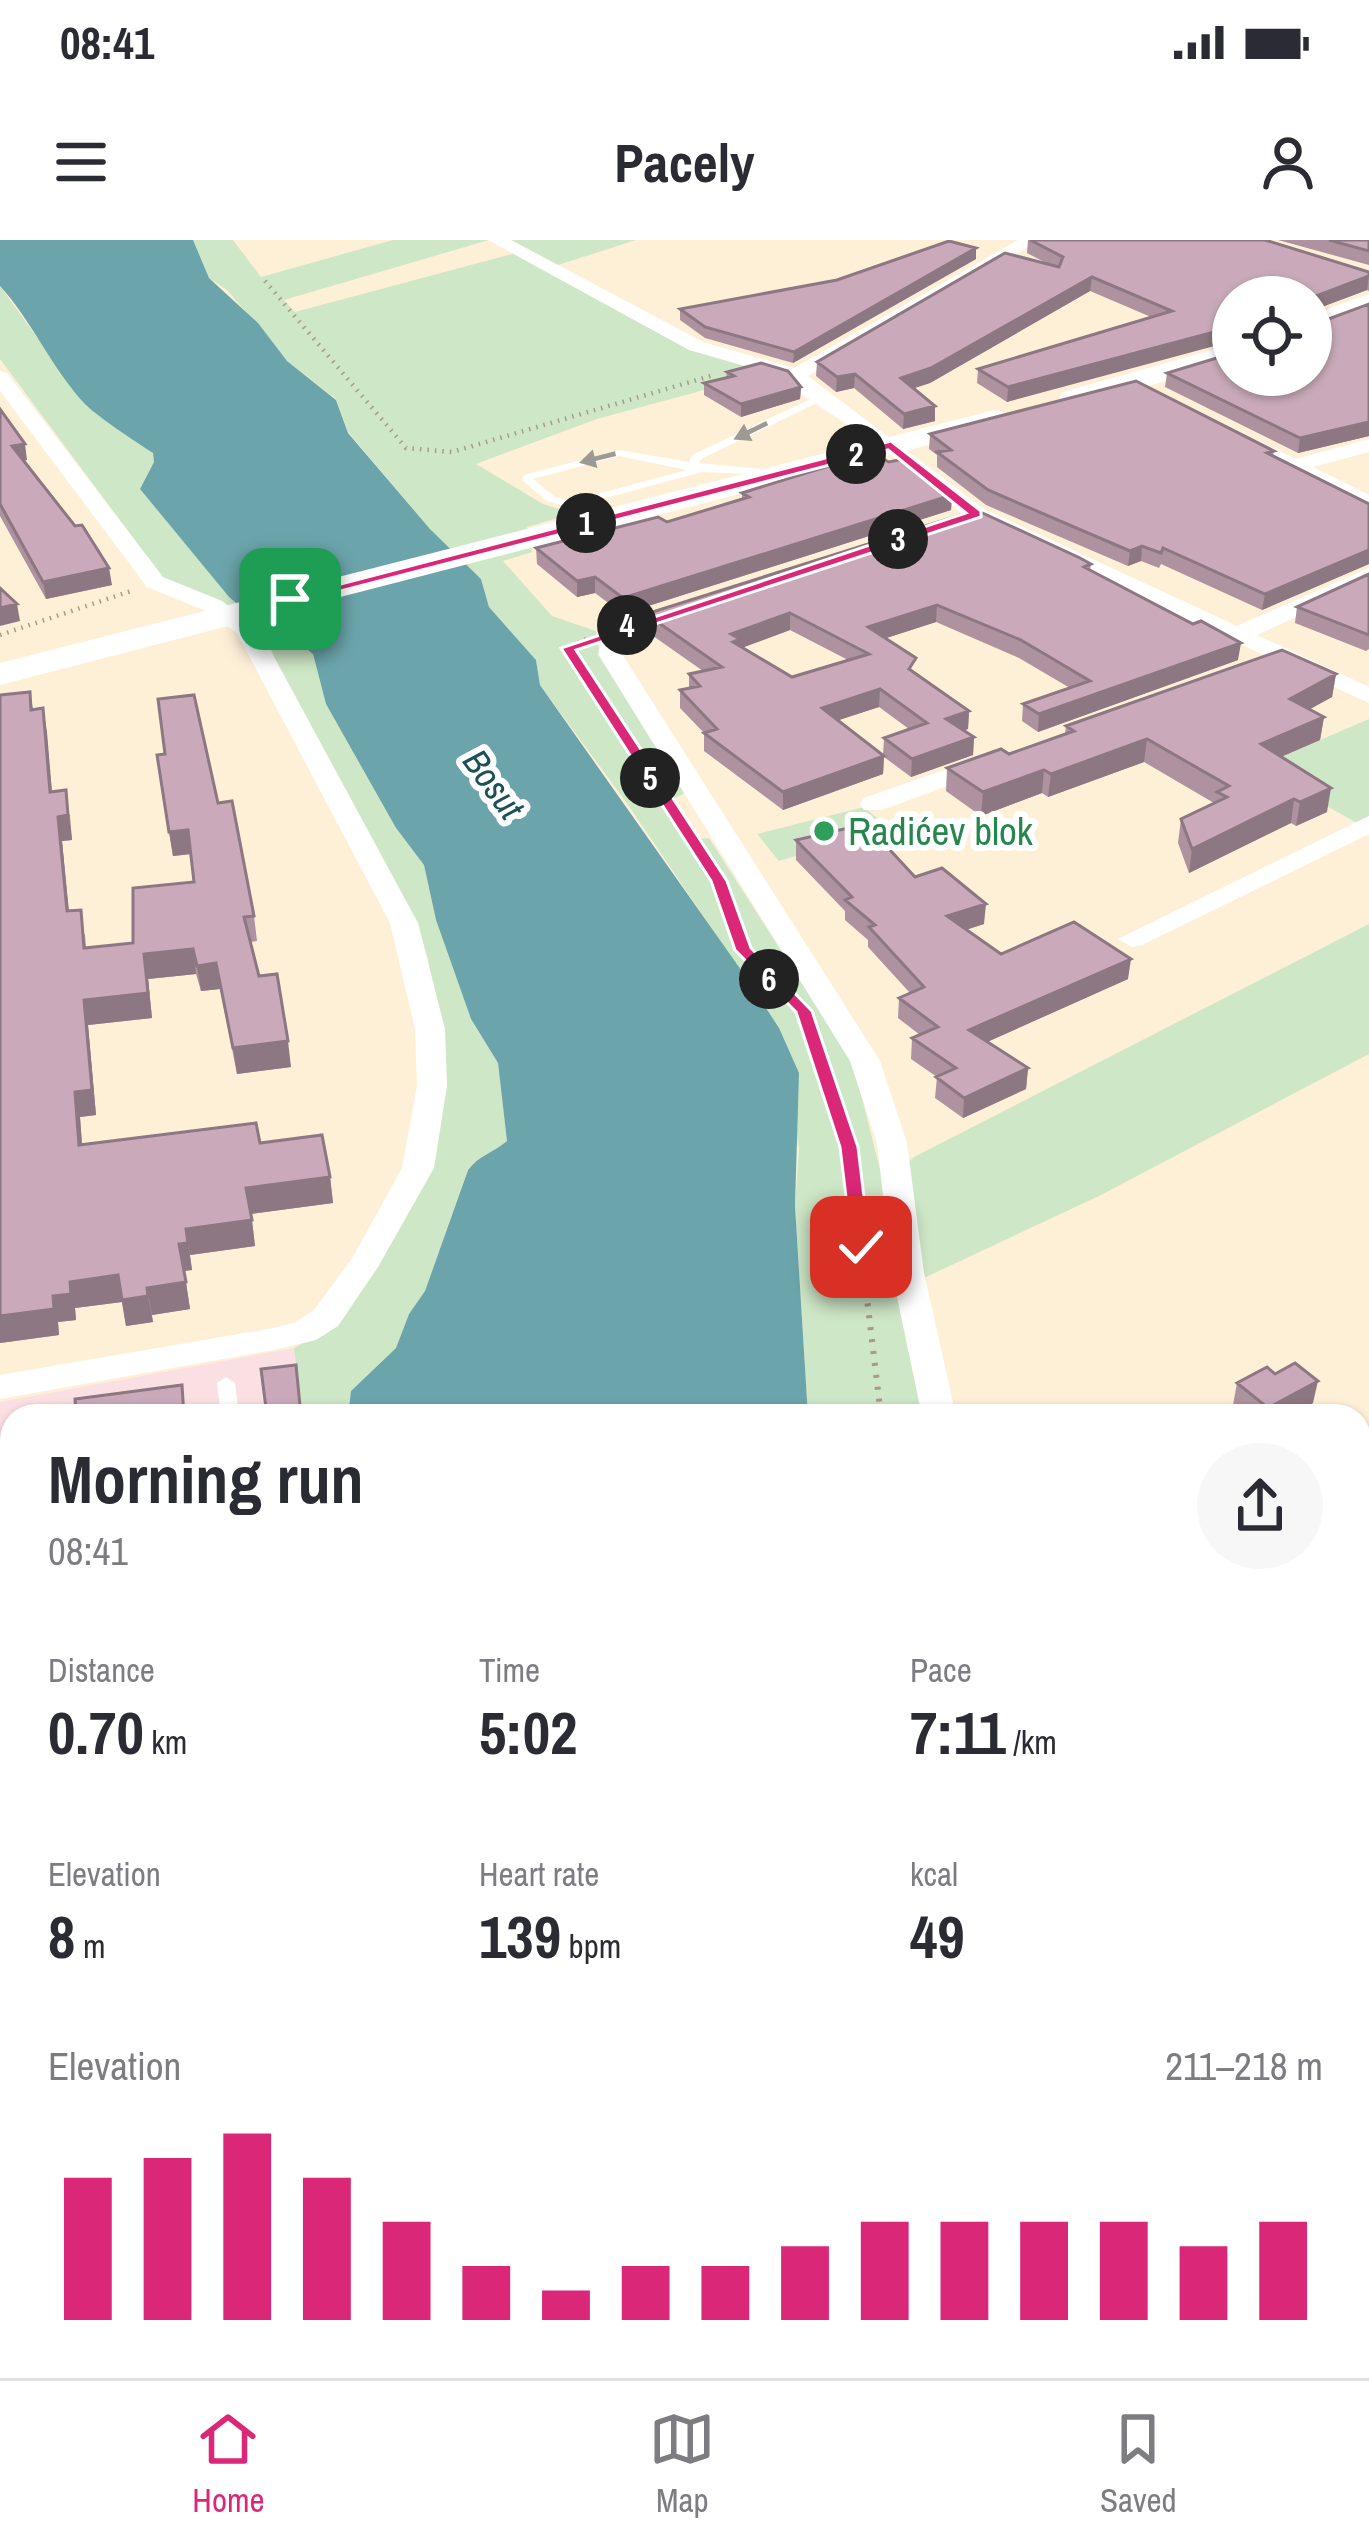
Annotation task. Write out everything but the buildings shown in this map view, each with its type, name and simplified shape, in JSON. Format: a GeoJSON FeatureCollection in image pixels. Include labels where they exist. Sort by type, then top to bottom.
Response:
{"type":"FeatureCollection","features":[{"type":"Feature","properties":{"kind":"main road"},"geometry":{"type":"LineString","coordinates":[[1332,317],[1369,302]]}},
{"type":"Feature","properties":{"kind":"main road"},"geometry":{"type":"LineString","coordinates":[[0,674],[539,536],[577,517],[778,474],[1035,408],[1144,388],[1212,360]]}},
{"type":"Feature","properties":{"kind":"street"},"geometry":{"type":"LineString","coordinates":[[497,240],[696,346],[797,375],[819,398],[891,445],[965,517],[1369,696]]}},
{"type":"Feature","properties":{"kind":"street"},"geometry":{"type":"LineString","coordinates":[[797,375],[1031,240]]}},
{"type":"Feature","properties":{"kind":"street"},"geometry":{"type":"LineString","coordinates":[[0,376],[155,582],[214,606],[247,629],[404,923],[430,1029],[429,1127],[418,1168],[368,1260],[326,1318],[304,1332],[0,1387]]}},
{"type":"Feature","properties":{"kind":"street"},"geometry":{"type":"LineString","coordinates":[[1214,425],[1369,504]]}},
{"type":"Feature","properties":{"kind":"street"},"geometry":{"type":"LineString","coordinates":[[1293,466],[1369,445]]}},
{"type":"Feature","properties":{"kind":"street"},"geometry":{"type":"LineString","coordinates":[[1237,635],[1369,575]]}},
{"type":"Feature","properties":{"kind":"street"},"geometry":{"type":"LineString","coordinates":[[714,597],[613,634],[610,654],[865,1061],[892,1143],[908,1273],[936,1404]]}},
{"type":"Feature","properties":{"kind":"street"},"geometry":{"type":"LineString","coordinates":[[1239,674],[1282,658]]}},
{"type":"Feature","properties":{"kind":"street"},"geometry":{"type":"LineString","coordinates":[[873,804],[1002,758]]}},
{"type":"Feature","properties":{"kind":"street"},"geometry":{"type":"LineString","coordinates":[[1132,939],[1369,824]]}},
{"type":"Feature","properties":{"kind":"lane"},"geometry":{"type":"LineString","coordinates":[[692,468],[696,457],[819,398]]}},
{"type":"Feature","properties":{"kind":"lane"},"geometry":{"type":"LineString","coordinates":[[692,468],[594,498],[577,517],[526,480],[532,474],[619,453],[692,468],[778,474]]}},
{"type":"Feature","properties":{"kind":"lane"},"geometry":{"type":"LineString","coordinates":[[226,1383],[229,1404]]}},
{"type":"Feature","properties":{"kind":"path"},"geometry":{"type":"LineString","coordinates":[[265,281],[382,424],[399,442],[418,451],[452,452],[625,398],[760,365]]}},
{"type":"Feature","properties":{"kind":"path"},"geometry":{"type":"LineString","coordinates":[[0,635],[155,582]]}},
{"type":"Feature","properties":{"kind":"path"},"geometry":{"type":"LineString","coordinates":[[613,634],[584,639],[568,648],[719,881],[744,950],[795,1002]]}},
{"type":"Feature","properties":{"kind":"path"},"geometry":{"type":"LineString","coordinates":[[812,1030],[849,1147],[880,1404]]}},
{"type":"Feature","properties":{"kind":"shaded area"},"geometry":{"type":"Polygon","coordinates":[[[294,1348],[301,1404],[0,1404],[294,1348]]]}},
{"type":"Feature","properties":{"kind":"green space"},"geometry":{"type":"Polygon","coordinates":[[[193,240],[233,240],[261,277],[393,240],[489,240],[284,300],[295,312],[516,253],[654,328],[774,371],[597,419],[476,464],[543,504],[566,511],[527,527],[532,552],[503,561],[552,616],[596,631],[600,655],[685,793],[670,801],[693,840],[709,838],[853,1063],[881,1173],[922,1404],[807,1404],[795,1206],[799,1149],[779,1028],[626,802],[540,685],[536,660],[489,607],[481,579],[430,529],[348,432],[336,399],[287,361],[227,290],[209,278],[193,240]]]}},
{"type":"Feature","properties":{"kind":"green space"},"geometry":{"type":"Polygon","coordinates":[[[502,240],[636,240],[555,266],[502,240]]]}},
{"type":"Feature","properties":{"kind":"green space"},"geometry":{"type":"Polygon","coordinates":[[[0,286],[87,407],[153,453],[154,462],[140,489],[229,597],[261,624],[313,654],[326,704],[396,828],[424,865],[436,920],[471,1019],[498,1063],[507,1141],[468,1169],[425,1291],[409,1314],[396,1348],[351,1391],[349,1404],[301,1404],[294,1348],[329,1329],[376,1266],[440,1037],[428,959],[415,919],[276,666],[270,643],[254,627],[166,582],[0,359],[0,286]]]}},
{"type":"Feature","properties":{"kind":"green space"},"geometry":{"type":"Polygon","coordinates":[[[1369,719],[1369,817],[1357,823],[1257,767],[1369,719]]]}},
{"type":"Feature","properties":{"kind":"green space","name":"Radićev blok"},"geometry":{"type":"Polygon","coordinates":[[[864,807],[889,828],[779,861],[757,834],[864,807]]]}},
{"type":"Feature","properties":{"kind":"green space"},"geometry":{"type":"Polygon","coordinates":[[[1369,924],[1369,1054],[1101,1195],[924,1278],[903,1167],[914,1157],[1369,924]]]}},
{"type":"Feature","properties":{"kind":"water","name":"Bosut"},"geometry":{"type":"Polygon","coordinates":[[[0,240],[193,240],[209,278],[258,323],[287,361],[336,400],[348,433],[430,529],[481,579],[489,607],[536,660],[540,685],[746,977],[779,1028],[799,1073],[795,1206],[807,1404],[349,1404],[351,1391],[396,1348],[409,1314],[425,1291],[468,1170],[507,1141],[498,1063],[471,1019],[436,920],[424,865],[396,828],[326,704],[313,654],[261,624],[229,597],[140,489],[154,462],[153,453],[89,408],[0,286],[0,240]]]}},
{"type":"Feature","properties":{"kind":"place","name":"Radićev blok"},"geometry":{"type":"Point","coordinates":[824,831]}},
{"type":"Feature","properties":{"kind":"route"},"geometry":{"type":"LineString","coordinates":[[290,599],[891,445],[976,514],[568,648],[719,881],[744,950],[804,1011],[849,1147],[861,1247]]}}]}
